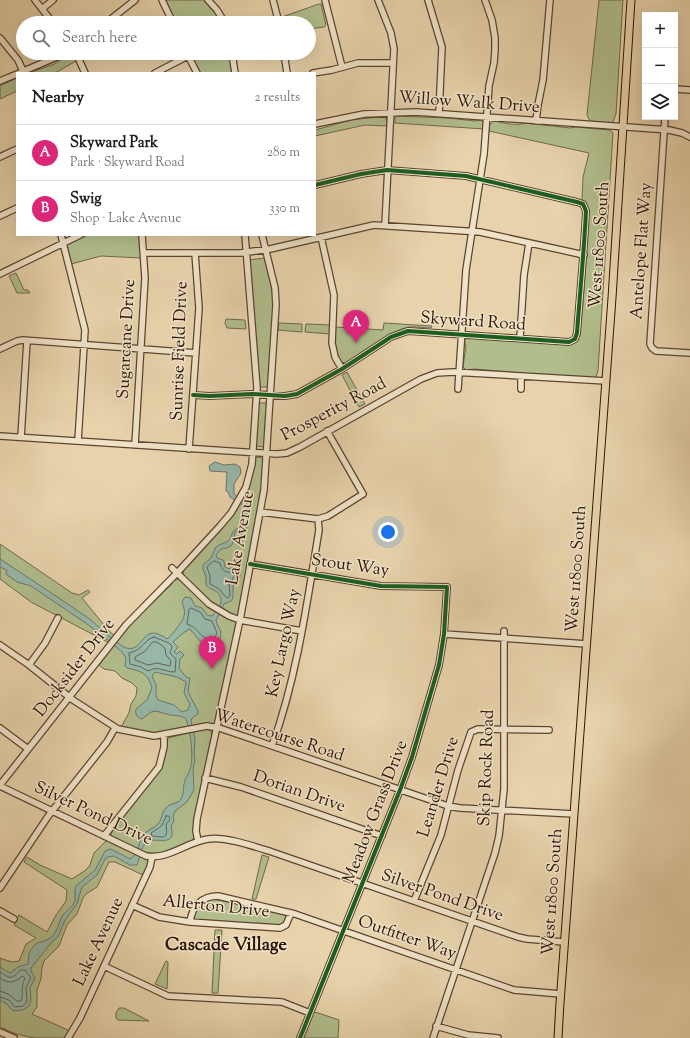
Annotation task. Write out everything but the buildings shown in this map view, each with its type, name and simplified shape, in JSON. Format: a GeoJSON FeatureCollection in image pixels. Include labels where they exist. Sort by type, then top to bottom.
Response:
{"type":"FeatureCollection","features":[{"type":"Feature","properties":{"kind":"main road","name":"West 11800 South"},"geometry":{"type":"LineString","coordinates":[[558,1038],[617,237],[631,0]]}},
{"type":"Feature","properties":{"kind":"street"},"geometry":{"type":"LineString","coordinates":[[34,0],[48,16]]}},
{"type":"Feature","properties":{"kind":"street"},"geometry":{"type":"LineString","coordinates":[[42,9],[53,0]]}},
{"type":"Feature","properties":{"kind":"street"},"geometry":{"type":"LineString","coordinates":[[115,16],[135,0]]}},
{"type":"Feature","properties":{"kind":"street"},"geometry":{"type":"LineString","coordinates":[[162,0],[170,16]]}},
{"type":"Feature","properties":{"kind":"street"},"geometry":{"type":"LineString","coordinates":[[208,0],[221,16]]}},
{"type":"Feature","properties":{"kind":"street"},"geometry":{"type":"LineString","coordinates":[[273,0],[277,16]]}},
{"type":"Feature","properties":{"kind":"street"},"geometry":{"type":"LineString","coordinates":[[325,0],[342,67]]}},
{"type":"Feature","properties":{"kind":"street"},"geometry":{"type":"LineString","coordinates":[[378,0],[392,38],[394,49],[385,225]]}},
{"type":"Feature","properties":{"kind":"street"},"geometry":{"type":"LineString","coordinates":[[428,0],[442,47],[438,113]]}},
{"type":"Feature","properties":{"kind":"street"},"geometry":{"type":"LineString","coordinates":[[458,389],[466,270],[480,180],[489,86],[494,63],[495,38],[492,20],[485,0]]}},
{"type":"Feature","properties":{"kind":"street"},"geometry":{"type":"LineString","coordinates":[[536,121],[543,80],[550,0]]}},
{"type":"Feature","properties":{"kind":"street"},"geometry":{"type":"LineString","coordinates":[[0,38],[16,58]]}},
{"type":"Feature","properties":{"kind":"street"},"geometry":{"type":"LineString","coordinates":[[18,60],[21,72]]}},
{"type":"Feature","properties":{"kind":"street"},"geometry":{"type":"LineString","coordinates":[[23,72],[50,60]]}},
{"type":"Feature","properties":{"kind":"street"},"geometry":{"type":"LineString","coordinates":[[79,60],[85,72]]}},
{"type":"Feature","properties":{"kind":"street"},"geometry":{"type":"LineString","coordinates":[[157,72],[179,60]]}},
{"type":"Feature","properties":{"kind":"street"},"geometry":{"type":"LineString","coordinates":[[190,60],[196,72]]}},
{"type":"Feature","properties":{"kind":"street"},"geometry":{"type":"LineString","coordinates":[[233,60],[235,72]]}},
{"type":"Feature","properties":{"kind":"street"},"geometry":{"type":"LineString","coordinates":[[285,60],[286,72]]}},
{"type":"Feature","properties":{"kind":"street"},"geometry":{"type":"LineString","coordinates":[[316,72],[358,63],[393,63]]}},
{"type":"Feature","properties":{"kind":"street"},"geometry":{"type":"LineString","coordinates":[[0,81],[16,75]]}},
{"type":"Feature","properties":{"kind":"street"},"geometry":{"type":"LineString","coordinates":[[678,89],[690,90]]}},
{"type":"Feature","properties":{"kind":"street","name":"Willow Walk Drive"},"geometry":{"type":"LineString","coordinates":[[316,124],[356,115],[390,112],[438,113],[677,131],[690,137]]}},
{"type":"Feature","properties":{"kind":"street","name":"Antelope Flat Way"},"geometry":{"type":"LineString","coordinates":[[666,120],[650,344],[656,351],[690,353]]}},
{"type":"Feature","properties":{"kind":"street"},"geometry":{"type":"LineString","coordinates":[[0,156],[16,148]]}},
{"type":"Feature","properties":{"kind":"street"},"geometry":{"type":"LineString","coordinates":[[144,253],[246,252],[266,250],[374,225],[385,225],[472,231],[584,255],[586,211],[583,204],[577,202],[462,176],[388,170],[361,174],[316,186]]}},
{"type":"Feature","properties":{"kind":"street"},"geometry":{"type":"LineString","coordinates":[[0,216],[16,208]]}},
{"type":"Feature","properties":{"kind":"street"},"geometry":{"type":"LineString","coordinates":[[61,236],[85,327],[78,441]]}},
{"type":"Feature","properties":{"kind":"street"},"geometry":{"type":"LineString","coordinates":[[0,274],[78,236]]}},
{"type":"Feature","properties":{"kind":"street","name":"Sugarcane Drive"},"geometry":{"type":"LineString","coordinates":[[135,445],[142,349],[145,278],[142,236]]}},
{"type":"Feature","properties":{"kind":"street","name":"Lake Avenue"},"geometry":{"type":"LineString","coordinates":[[178,573],[220,526],[236,505],[251,472],[256,394],[245,236]]}},
{"type":"Feature","properties":{"kind":"street","name":"Lake Avenue"},"geometry":{"type":"LineString","coordinates":[[198,841],[196,835],[196,824],[240,620],[264,484],[276,294],[262,236]]}},
{"type":"Feature","properties":{"kind":"street"},"geometry":{"type":"LineString","coordinates":[[322,236],[334,295],[332,349],[342,369]]}},
{"type":"Feature","properties":{"kind":"street"},"geometry":{"type":"LineString","coordinates":[[520,338],[524,275],[529,243]]}},
{"type":"Feature","properties":{"kind":"street","name":"Sunrise Field Drive"},"geometry":{"type":"LineString","coordinates":[[189,449],[199,304],[195,253]]}},
{"type":"Feature","properties":{"kind":"street","name":"Skyward Road"},"geometry":{"type":"LineString","coordinates":[[193,396],[256,394],[285,396],[297,394],[342,369],[391,337],[402,332],[414,330],[569,342],[575,339],[577,333],[580,282],[584,255]]}},
{"type":"Feature","properties":{"kind":"street"},"geometry":{"type":"LineString","coordinates":[[0,349],[17,341],[27,341],[196,353]]}},
{"type":"Feature","properties":{"kind":"street"},"geometry":{"type":"LineString","coordinates":[[21,437],[27,341]]}},
{"type":"Feature","properties":{"kind":"street","name":"Prosperity Road"},"geometry":{"type":"LineString","coordinates":[[0,436],[277,454],[291,451],[426,376],[440,372],[606,381]]}},
{"type":"Feature","properties":{"kind":"street"},"geometry":{"type":"LineString","coordinates":[[521,377],[521,389]]}},
{"type":"Feature","properties":{"kind":"street"},"geometry":{"type":"LineString","coordinates":[[260,512],[318,519],[328,516],[363,494],[327,432]]}},
{"type":"Feature","properties":{"kind":"street","name":"Key Largo Way"},"geometry":{"type":"LineString","coordinates":[[272,746],[281,722],[302,631],[319,530],[318,519]]}},
{"type":"Feature","properties":{"kind":"street","name":"Stout Way"},"geometry":{"type":"LineString","coordinates":[[250,564],[381,586],[447,587]]}},
{"type":"Feature","properties":{"kind":"street"},"geometry":{"type":"LineString","coordinates":[[172,568],[214,607],[224,614],[240,620],[302,631]]}},
{"type":"Feature","properties":{"kind":"street","name":"Docksider Drive"},"geometry":{"type":"LineString","coordinates":[[0,786],[123,629],[178,573]]}},
{"type":"Feature","properties":{"kind":"street","name":"Meadow Grass Drive"},"geometry":{"type":"LineString","coordinates":[[300,1038],[382,836],[412,757],[436,678],[444,634],[447,587]]}},
{"type":"Feature","properties":{"kind":"street"},"geometry":{"type":"LineString","coordinates":[[30,665],[45,643],[58,618]]}},
{"type":"Feature","properties":{"kind":"street","name":"Skip Rock Road"},"geometry":{"type":"LineString","coordinates":[[433,1038],[495,853],[499,836],[504,789],[504,631]]}},
{"type":"Feature","properties":{"kind":"street"},"geometry":{"type":"LineString","coordinates":[[444,634],[587,644]]}},
{"type":"Feature","properties":{"kind":"street","name":"Watercourse Road"},"geometry":{"type":"LineString","coordinates":[[0,645],[30,665],[70,697],[115,728],[147,736],[164,735],[195,727],[204,726],[217,728],[448,806],[460,808],[574,814]]}},
{"type":"Feature","properties":{"kind":"street"},"geometry":{"type":"LineString","coordinates":[[0,728],[28,750]]}},
{"type":"Feature","properties":{"kind":"street"},"geometry":{"type":"LineString","coordinates":[[0,888],[52,811],[107,742],[115,728]]}},
{"type":"Feature","properties":{"kind":"street","name":"Leander Drive"},"geometry":{"type":"LineString","coordinates":[[414,901],[440,835],[470,733],[476,729],[504,728],[549,730]]}},
{"type":"Feature","properties":{"kind":"street"},"geometry":{"type":"LineString","coordinates":[[104,836],[159,767],[164,747],[164,735]]}},
{"type":"Feature","properties":{"kind":"street","name":"Dorian Drive"},"geometry":{"type":"LineString","coordinates":[[205,778],[241,787],[382,836]]}},
{"type":"Feature","properties":{"kind":"street","name":"Silver Pond Drive"},"geometry":{"type":"LineString","coordinates":[[0,786],[144,855],[152,857],[167,854],[198,841],[208,839],[217,839],[255,846],[523,939],[564,942]]}},
{"type":"Feature","properties":{"kind":"street","name":"Lake Avenue"},"geometry":{"type":"LineString","coordinates":[[68,1038],[80,1018],[150,867],[152,857]]}},
{"type":"Feature","properties":{"kind":"street","name":"Outfitter Way"},"geometry":{"type":"LineString","coordinates":[[190,922],[196,904],[214,896],[291,913],[518,990],[561,994]]}},
{"type":"Feature","properties":{"kind":"street","name":"Allerton Drive"},"geometry":{"type":"LineString","coordinates":[[132,905],[159,917],[190,922],[280,928],[286,925],[291,913]]}},
{"type":"Feature","properties":{"kind":"street"},"geometry":{"type":"LineString","coordinates":[[0,911],[14,919]]}},
{"type":"Feature","properties":{"kind":"street"},"geometry":{"type":"LineString","coordinates":[[104,966],[168,996],[282,1002],[310,1013]]}},
{"type":"Feature","properties":{"kind":"street"},"geometry":{"type":"LineString","coordinates":[[436,1026],[468,1035],[498,1038]]}},
{"type":"Feature","properties":{"kind":"street"},"geometry":{"type":"LineString","coordinates":[[0,1032],[14,1038]]}},
{"type":"Feature","properties":{"kind":"green space"},"geometry":{"type":"Polygon","coordinates":[[[204,0],[218,16],[171,16],[165,1],[204,0]]]}},
{"type":"Feature","properties":{"kind":"green space"},"geometry":{"type":"Polygon","coordinates":[[[599,0],[623,0],[616,114],[613,122],[610,123],[590,121],[587,115],[599,0]]]}},
{"type":"Feature","properties":{"kind":"green space"},"geometry":{"type":"Polygon","coordinates":[[[321,4],[326,25],[324,27],[316,28],[316,16],[285,16],[321,4]]]}},
{"type":"Feature","properties":{"kind":"green space"},"geometry":{"type":"Polygon","coordinates":[[[60,60],[76,60],[57,72],[32,72],[54,64],[60,60]]]}},
{"type":"Feature","properties":{"kind":"green space"},"geometry":{"type":"Polygon","coordinates":[[[192,60],[231,60],[233,72],[198,72],[192,60]]]}},
{"type":"Feature","properties":{"kind":"green space"},"geometry":{"type":"Polygon","coordinates":[[[16,78],[16,91],[0,99],[0,86],[16,78]]]}},
{"type":"Feature","properties":{"kind":"green space"},"geometry":{"type":"Polygon","coordinates":[[[383,116],[386,118],[387,126],[365,125],[316,136],[316,130],[351,120],[383,116]]]}},
{"type":"Feature","properties":{"kind":"green space"},"geometry":{"type":"Polygon","coordinates":[[[395,116],[448,118],[475,121],[481,120],[484,124],[484,129],[395,123],[395,116]]]}},
{"type":"Feature","properties":{"kind":"green space"},"geometry":{"type":"Polygon","coordinates":[[[494,121],[514,124],[526,123],[570,128],[576,127],[610,130],[613,133],[598,371],[596,377],[555,376],[475,369],[466,370],[463,367],[466,346],[464,341],[468,337],[569,344],[575,342],[580,336],[589,210],[587,205],[582,201],[583,177],[589,153],[489,131],[490,124],[494,121]]]}},
{"type":"Feature","properties":{"kind":"green space"},"geometry":{"type":"Polygon","coordinates":[[[86,236],[140,236],[142,258],[101,256],[71,264],[66,246],[86,236]]]}},
{"type":"Feature","properties":{"kind":"green space"},"geometry":{"type":"Polygon","coordinates":[[[265,258],[274,299],[269,387],[258,387],[248,260],[265,258]]]}},
{"type":"Feature","properties":{"kind":"green space"},"geometry":{"type":"Polygon","coordinates":[[[16,273],[24,290],[28,290],[30,293],[17,293],[9,276],[16,273]]]}},
{"type":"Feature","properties":{"kind":"green space"},"geometry":{"type":"Polygon","coordinates":[[[226,319],[245,320],[246,329],[227,328],[225,323],[226,319]]]}},
{"type":"Feature","properties":{"kind":"green space"},"geometry":{"type":"Polygon","coordinates":[[[279,323],[302,324],[302,332],[278,330],[279,323]]]}},
{"type":"Feature","properties":{"kind":"green space"},"geometry":{"type":"Polygon","coordinates":[[[384,323],[432,326],[431,328],[413,327],[402,329],[380,340],[346,363],[341,362],[335,345],[335,327],[383,330],[384,323]]]}},
{"type":"Feature","properties":{"kind":"green space"},"geometry":{"type":"Polygon","coordinates":[[[306,324],[330,325],[330,334],[305,332],[306,324]]]}},
{"type":"Feature","properties":{"kind":"green space"},"geometry":{"type":"Polygon","coordinates":[[[347,372],[365,404],[359,407],[342,375],[347,372]]]}},
{"type":"Feature","properties":{"kind":"green space"},"geometry":{"type":"Polygon","coordinates":[[[258,403],[268,403],[265,447],[255,446],[258,403]]]}},
{"type":"Feature","properties":{"kind":"green space"},"geometry":{"type":"Polygon","coordinates":[[[256,457],[263,458],[263,479],[239,615],[234,616],[214,604],[184,576],[183,571],[217,533],[238,504],[252,474],[256,457]]]}},
{"type":"Feature","properties":{"kind":"green space"},"geometry":{"type":"Polygon","coordinates":[[[0,544],[72,593],[79,595],[88,590],[90,592],[82,598],[108,630],[118,639],[126,628],[172,584],[173,581],[177,579],[181,580],[234,621],[237,625],[216,722],[155,734],[121,727],[136,696],[137,688],[132,683],[122,678],[115,671],[104,669],[99,665],[113,645],[31,602],[0,579],[0,544]]]}},
{"type":"Feature","properties":{"kind":"green space"},"geometry":{"type":"Polygon","coordinates":[[[207,729],[211,731],[212,734],[194,821],[194,837],[192,841],[169,851],[152,853],[138,850],[113,837],[111,835],[112,831],[156,776],[163,764],[168,738],[207,729]]]}},
{"type":"Feature","properties":{"kind":"green space"},"geometry":{"type":"Polygon","coordinates":[[[107,840],[145,857],[149,862],[143,875],[115,862],[109,862],[97,887],[86,894],[83,898],[77,914],[67,925],[59,946],[44,961],[41,979],[37,990],[37,1007],[32,1014],[70,1031],[65,1038],[34,1038],[16,1034],[0,1027],[0,958],[12,962],[19,961],[26,944],[36,938],[14,925],[19,915],[47,932],[56,915],[66,901],[67,890],[24,862],[27,857],[40,865],[72,879],[86,870],[90,865],[94,853],[107,840]]]}},
{"type":"Feature","properties":{"kind":"green space"},"geometry":{"type":"Polygon","coordinates":[[[262,855],[269,857],[256,899],[252,899],[262,855]]]}},
{"type":"Feature","properties":{"kind":"green space"},"geometry":{"type":"Polygon","coordinates":[[[213,899],[282,913],[287,917],[286,921],[282,926],[197,921],[194,917],[195,910],[213,899]]]}},
{"type":"Feature","properties":{"kind":"green space"},"geometry":{"type":"Polygon","coordinates":[[[215,930],[222,930],[218,993],[212,993],[215,930]]]}},
{"type":"Feature","properties":{"kind":"green space"},"geometry":{"type":"Polygon","coordinates":[[[166,961],[168,962],[167,989],[155,984],[166,961]]]}},
{"type":"Feature","properties":{"kind":"green space"},"geometry":{"type":"Polygon","coordinates":[[[119,1008],[124,1008],[149,1021],[118,1020],[116,1018],[116,1013],[119,1008]]]}},
{"type":"Feature","properties":{"kind":"green space"},"geometry":{"type":"Polygon","coordinates":[[[313,1012],[339,1020],[338,1038],[304,1038],[313,1012]]]}},
{"type":"Feature","properties":{"kind":"water"},"geometry":{"type":"Polygon","coordinates":[[[215,462],[224,465],[235,464],[240,467],[241,473],[234,484],[234,494],[246,503],[248,513],[245,518],[247,525],[246,529],[235,532],[232,545],[221,549],[216,555],[217,558],[223,560],[225,564],[224,566],[229,569],[236,568],[240,572],[240,576],[233,586],[233,598],[231,601],[224,604],[216,620],[221,632],[220,638],[215,646],[210,647],[208,644],[200,641],[189,629],[173,642],[178,647],[174,652],[177,654],[180,651],[184,655],[180,659],[179,668],[186,677],[190,678],[188,692],[198,711],[198,714],[192,718],[191,721],[195,740],[195,760],[193,769],[194,790],[187,802],[175,811],[173,817],[174,821],[171,826],[172,833],[168,840],[147,842],[142,850],[137,865],[130,865],[114,856],[108,857],[105,859],[97,875],[82,887],[77,904],[65,920],[58,937],[52,942],[31,968],[35,978],[30,988],[31,1000],[29,1006],[23,1010],[13,1011],[7,1004],[0,1000],[0,967],[10,973],[18,967],[28,964],[29,953],[32,948],[37,943],[47,940],[53,936],[62,916],[75,901],[76,886],[95,870],[105,851],[111,849],[130,859],[133,857],[143,835],[158,824],[164,810],[168,806],[178,802],[181,799],[192,762],[192,749],[189,728],[185,718],[156,711],[151,712],[142,719],[137,716],[136,709],[147,700],[152,688],[146,676],[125,666],[126,658],[122,652],[87,624],[31,586],[17,582],[6,574],[7,570],[0,567],[0,559],[91,620],[114,640],[126,648],[137,646],[152,633],[159,634],[167,639],[184,617],[182,602],[185,597],[191,598],[195,606],[202,608],[208,615],[212,616],[219,608],[221,602],[220,595],[206,585],[203,565],[211,558],[216,547],[228,541],[233,531],[241,528],[243,524],[244,506],[230,497],[226,491],[227,472],[210,471],[209,466],[215,462]],[[155,672],[152,676],[156,685],[156,696],[158,700],[174,705],[182,712],[188,710],[190,704],[184,693],[186,682],[177,677],[155,672]]]}},
{"type":"Feature","properties":{"kind":"cycle path"},"geometry":{"type":"LineString","coordinates":[[193,395],[210,396],[252,394],[285,396],[297,394],[342,369],[391,337],[408,331],[569,342],[575,339],[577,333],[586,211],[583,204],[466,176],[387,170],[361,174],[316,185]]}},
{"type":"Feature","properties":{"kind":"cycle path"},"geometry":{"type":"LineString","coordinates":[[250,564],[381,586],[447,587],[444,634],[439,665],[412,757],[300,1038]]}},
{"type":"Feature","properties":{"kind":"place","name":"Skyward Park"},"geometry":{"type":"Point","coordinates":[356,343]}},
{"type":"Feature","properties":{"kind":"place","name":"Swig"},"geometry":{"type":"Point","coordinates":[212,669]}},
{"type":"Feature","properties":{"kind":"district","name":"Cascade Village"},"geometry":{"type":"Point","coordinates":[226,946]}}]}
